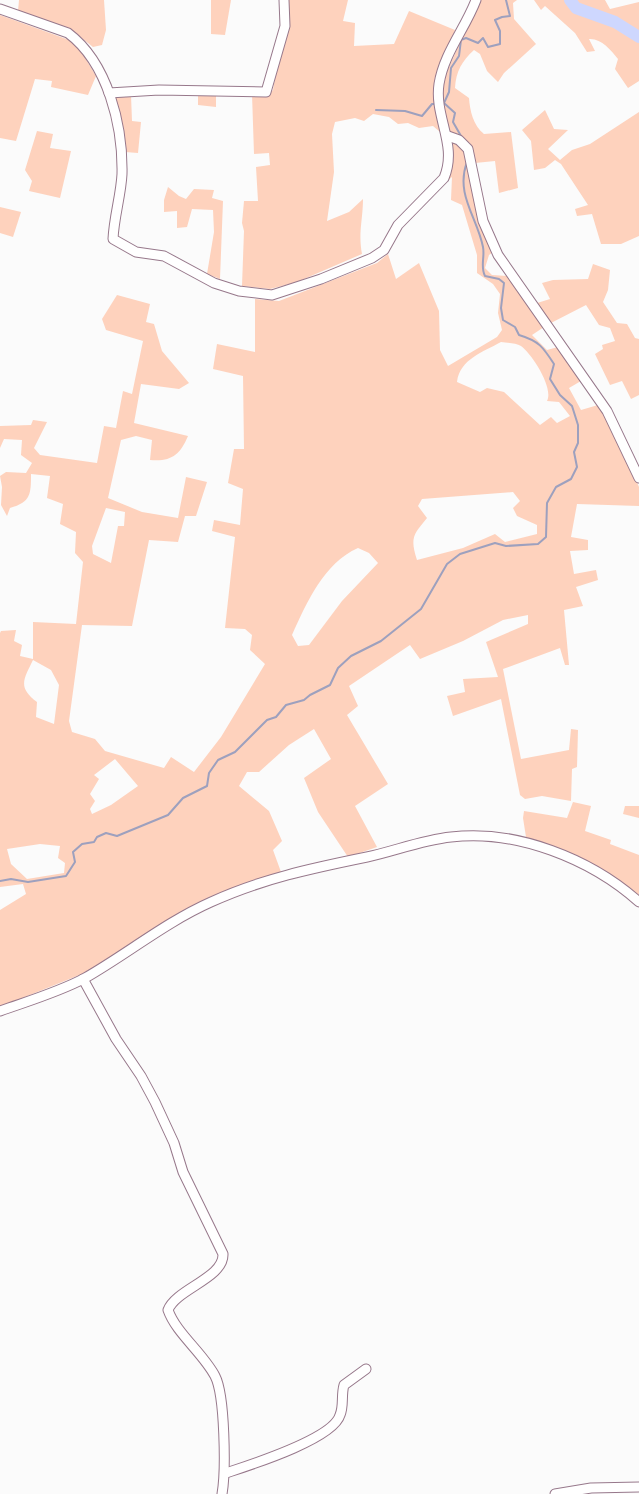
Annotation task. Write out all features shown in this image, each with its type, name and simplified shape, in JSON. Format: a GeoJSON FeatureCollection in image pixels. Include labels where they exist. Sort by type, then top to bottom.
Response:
{"type":"FeatureCollection","features":[{"type":"Feature","properties":{"kind":"street"},"geometry":{"type":"LineString","coordinates":[[109,93],[159,90],[266,92],[284,26],[284,0]]}},
{"type":"Feature","properties":{"kind":"street"},"geometry":{"type":"LineString","coordinates":[[0,9],[68,33],[77,40],[92,60],[109,93],[122,154],[122,176],[112,239],[136,252],[164,256],[214,283],[251,293],[272,295],[349,268],[372,258],[384,250],[398,225],[444,178],[449,159],[448,136],[439,110],[439,83],[450,51],[476,0]]}},
{"type":"Feature","properties":{"kind":"street"},"geometry":{"type":"LineString","coordinates":[[448,136],[460,140],[468,149],[483,221],[498,255],[606,411],[639,478]]}},
{"type":"Feature","properties":{"kind":"street"},"geometry":{"type":"LineString","coordinates":[[0,1011],[84,979],[209,902],[258,883],[450,837],[493,836],[519,841],[558,854],[591,868],[618,885],[639,902]]}},
{"type":"Feature","properties":{"kind":"street"},"geometry":{"type":"LineString","coordinates":[[84,979],[116,1039],[141,1076],[155,1102],[174,1143],[183,1172],[223,1254],[222,1262],[215,1270],[174,1300],[168,1310],[216,1376],[221,1401],[226,1473],[222,1494]]}},
{"type":"Feature","properties":{"kind":"street"},"geometry":{"type":"LineString","coordinates":[[226,1473],[290,1449],[329,1430],[341,1415],[344,1385],[366,1369]]}},
{"type":"Feature","properties":{"kind":"street"},"geometry":{"type":"LineString","coordinates":[[556,1494],[591,1488],[639,1487]]}},
{"type":"Feature","properties":{"kind":"shaded area"},"geometry":{"type":"Polygon","coordinates":[[[19,0],[104,0],[106,30],[102,45],[93,47],[69,28],[18,11],[19,0]]]}},
{"type":"Feature","properties":{"kind":"shaded area"},"geometry":{"type":"Polygon","coordinates":[[[211,0],[231,0],[225,35],[211,34],[211,0]]]}},
{"type":"Feature","properties":{"kind":"shaded area"},"geometry":{"type":"Polygon","coordinates":[[[288,0],[348,0],[343,21],[355,23],[354,46],[394,44],[409,11],[455,30],[436,80],[440,132],[433,126],[419,128],[408,123],[398,124],[389,117],[373,114],[364,121],[355,118],[335,122],[332,134],[334,172],[327,221],[349,212],[363,199],[362,254],[297,282],[270,289],[242,286],[244,201],[258,201],[256,167],[270,165],[269,153],[254,154],[252,94],[269,94],[273,90],[288,0]]]}},
{"type":"Feature","properties":{"kind":"shaded area"},"geometry":{"type":"Polygon","coordinates":[[[479,0],[517,0],[513,3],[514,19],[536,44],[504,73],[498,82],[487,71],[480,54],[474,50],[466,58],[458,71],[455,88],[469,98],[473,118],[480,130],[484,134],[511,132],[518,188],[499,193],[495,161],[475,163],[470,143],[450,133],[442,108],[442,83],[479,0]]]}},
{"type":"Feature","properties":{"kind":"shaded area"},"geometry":{"type":"Polygon","coordinates":[[[534,0],[605,0],[610,9],[639,2],[639,81],[628,88],[615,69],[618,59],[609,48],[598,40],[589,39],[595,51],[587,52],[575,33],[545,6],[541,10],[534,0]]]}},
{"type":"Feature","properties":{"kind":"shaded area"},"geometry":{"type":"Polygon","coordinates":[[[0,15],[72,41],[81,51],[96,76],[88,95],[51,87],[52,81],[35,79],[16,141],[0,138],[0,15]]]}},
{"type":"Feature","properties":{"kind":"shaded area"},"geometry":{"type":"Polygon","coordinates":[[[216,94],[216,107],[198,105],[198,95],[216,94]]]}},
{"type":"Feature","properties":{"kind":"shaded area"},"geometry":{"type":"Polygon","coordinates":[[[113,95],[131,95],[132,121],[141,122],[138,153],[125,152],[113,95]]]}},
{"type":"Feature","properties":{"kind":"shaded area"},"geometry":{"type":"Polygon","coordinates":[[[545,110],[554,129],[568,130],[548,149],[560,160],[572,150],[590,144],[639,112],[639,236],[621,244],[601,244],[592,214],[577,216],[575,209],[588,205],[561,164],[555,160],[545,168],[534,170],[531,141],[522,130],[545,110]]]}},
{"type":"Feature","properties":{"kind":"shaded area"},"geometry":{"type":"Polygon","coordinates":[[[37,131],[53,134],[50,148],[71,151],[60,198],[29,191],[32,181],[25,170],[37,131]]]}},
{"type":"Feature","properties":{"kind":"shaded area"},"geometry":{"type":"Polygon","coordinates":[[[450,139],[466,151],[493,252],[489,255],[485,268],[492,275],[507,276],[544,327],[532,335],[547,350],[558,347],[581,381],[569,388],[581,410],[598,405],[614,430],[639,487],[639,506],[577,504],[571,537],[588,540],[588,550],[570,551],[574,574],[596,570],[598,580],[576,587],[583,606],[564,610],[569,665],[565,665],[560,648],[503,669],[521,759],[569,750],[571,729],[578,730],[577,767],[572,769],[571,801],[542,796],[525,799],[520,795],[501,699],[453,716],[447,696],[465,692],[463,679],[498,677],[486,642],[528,624],[528,615],[503,620],[463,641],[420,659],[410,645],[349,686],[358,706],[347,715],[388,784],[355,806],[377,847],[348,857],[318,812],[304,778],[331,759],[314,729],[289,745],[259,772],[247,772],[239,786],[269,811],[282,841],[273,850],[281,872],[209,897],[82,974],[0,1007],[0,910],[26,894],[23,884],[0,887],[0,633],[1,631],[16,630],[14,641],[22,645],[20,656],[33,659],[33,622],[76,624],[83,562],[75,553],[76,532],[60,524],[63,504],[47,498],[50,476],[31,474],[31,487],[26,500],[10,508],[7,516],[1,505],[2,487],[0,476],[6,472],[26,473],[32,463],[21,455],[22,440],[4,439],[0,448],[0,426],[31,425],[33,420],[47,422],[34,448],[40,455],[97,463],[104,426],[116,428],[123,391],[132,394],[143,341],[106,330],[102,319],[117,295],[150,304],[146,322],[154,324],[162,351],[189,383],[179,389],[141,384],[134,423],[188,436],[182,448],[174,456],[164,460],[150,460],[152,440],[136,436],[121,440],[108,498],[142,512],[178,518],[186,477],[207,482],[196,516],[185,516],[178,542],[149,540],[132,626],[82,625],[69,721],[72,732],[95,739],[105,751],[164,768],[171,757],[194,772],[221,737],[265,664],[250,650],[252,635],[245,629],[225,628],[235,537],[212,531],[214,520],[240,525],[243,489],[228,483],[234,449],[244,449],[243,376],[213,369],[217,344],[255,352],[255,299],[279,301],[377,263],[388,254],[396,279],[419,263],[439,311],[440,350],[448,366],[497,337],[502,330],[498,313],[500,294],[493,284],[477,273],[477,255],[462,205],[451,200],[452,177],[445,183],[450,139]],[[501,342],[480,353],[463,367],[457,382],[480,392],[487,388],[504,392],[540,425],[551,417],[557,423],[570,416],[559,402],[547,401],[548,395],[545,380],[536,363],[521,346],[501,342]],[[513,492],[422,499],[418,506],[427,518],[414,537],[413,542],[417,560],[463,548],[495,534],[505,542],[537,534],[537,525],[517,516],[513,508],[520,501],[513,492]],[[106,508],[92,546],[93,554],[111,563],[118,526],[124,526],[125,512],[106,508]],[[358,548],[335,563],[318,585],[292,635],[298,646],[309,645],[342,601],[378,563],[369,553],[358,548]],[[33,660],[24,682],[27,692],[37,702],[36,717],[54,724],[59,685],[51,670],[33,660]],[[115,759],[94,775],[99,779],[90,794],[95,801],[90,809],[92,814],[111,805],[138,786],[115,759]],[[40,844],[7,849],[11,864],[27,879],[64,873],[65,863],[58,858],[60,846],[40,844]]]}},
{"type":"Feature","properties":{"kind":"shaded area"},"geometry":{"type":"Polygon","coordinates":[[[168,187],[186,199],[194,189],[214,190],[212,198],[223,201],[220,279],[207,274],[214,232],[213,210],[192,209],[187,227],[177,228],[177,211],[164,212],[164,200],[168,187]]]}},
{"type":"Feature","properties":{"kind":"shaded area"},"geometry":{"type":"Polygon","coordinates":[[[0,207],[21,212],[13,237],[0,233],[0,207]]]}},
{"type":"Feature","properties":{"kind":"shaded area"},"geometry":{"type":"Polygon","coordinates":[[[593,264],[610,270],[608,290],[603,302],[617,323],[627,324],[635,338],[639,339],[639,395],[631,399],[622,381],[610,385],[595,354],[603,349],[602,345],[615,341],[610,328],[599,325],[586,305],[549,324],[534,304],[550,299],[542,283],[553,280],[588,279],[593,264]]]}},
{"type":"Feature","properties":{"kind":"shaded area"},"geometry":{"type":"Polygon","coordinates":[[[573,802],[591,806],[585,831],[611,840],[610,844],[639,855],[639,895],[599,869],[526,837],[523,818],[524,811],[567,818],[573,802]]]}},
{"type":"Feature","properties":{"kind":"shaded area"},"geometry":{"type":"Polygon","coordinates":[[[625,806],[639,806],[639,818],[623,814],[625,806]]]}},
{"type":"Feature","properties":{"kind":"waterway"},"geometry":{"type":"LineString","coordinates":[[461,136],[453,122],[455,113],[444,103],[449,92],[451,68],[459,56],[461,40],[466,38],[478,43],[483,38],[488,47],[500,44],[500,31],[495,20],[510,16],[506,0]]}},
{"type":"Feature","properties":{"kind":"waterway"},"geometry":{"type":"LineString","coordinates":[[570,0],[576,8],[615,22],[639,37]]}},
{"type":"Feature","properties":{"kind":"waterway"},"geometry":{"type":"LineString","coordinates":[[376,110],[405,111],[422,116],[432,104],[437,104]]}},
{"type":"Feature","properties":{"kind":"waterway"},"geometry":{"type":"LineString","coordinates":[[0,881],[11,879],[28,882],[66,876],[75,862],[73,852],[82,844],[94,842],[97,837],[106,833],[117,836],[168,815],[183,798],[207,786],[209,773],[218,760],[235,752],[267,720],[276,717],[286,705],[304,700],[330,685],[338,668],[351,656],[381,641],[421,609],[447,564],[460,554],[495,543],[506,546],[538,544],[546,537],[547,503],[556,487],[571,479],[577,467],[574,452],[578,443],[578,425],[572,406],[560,395],[550,379],[554,364],[547,353],[536,342],[519,335],[515,327],[503,320],[501,308],[504,283],[499,279],[485,276],[483,247],[465,195],[464,174],[467,162]]}}]}
